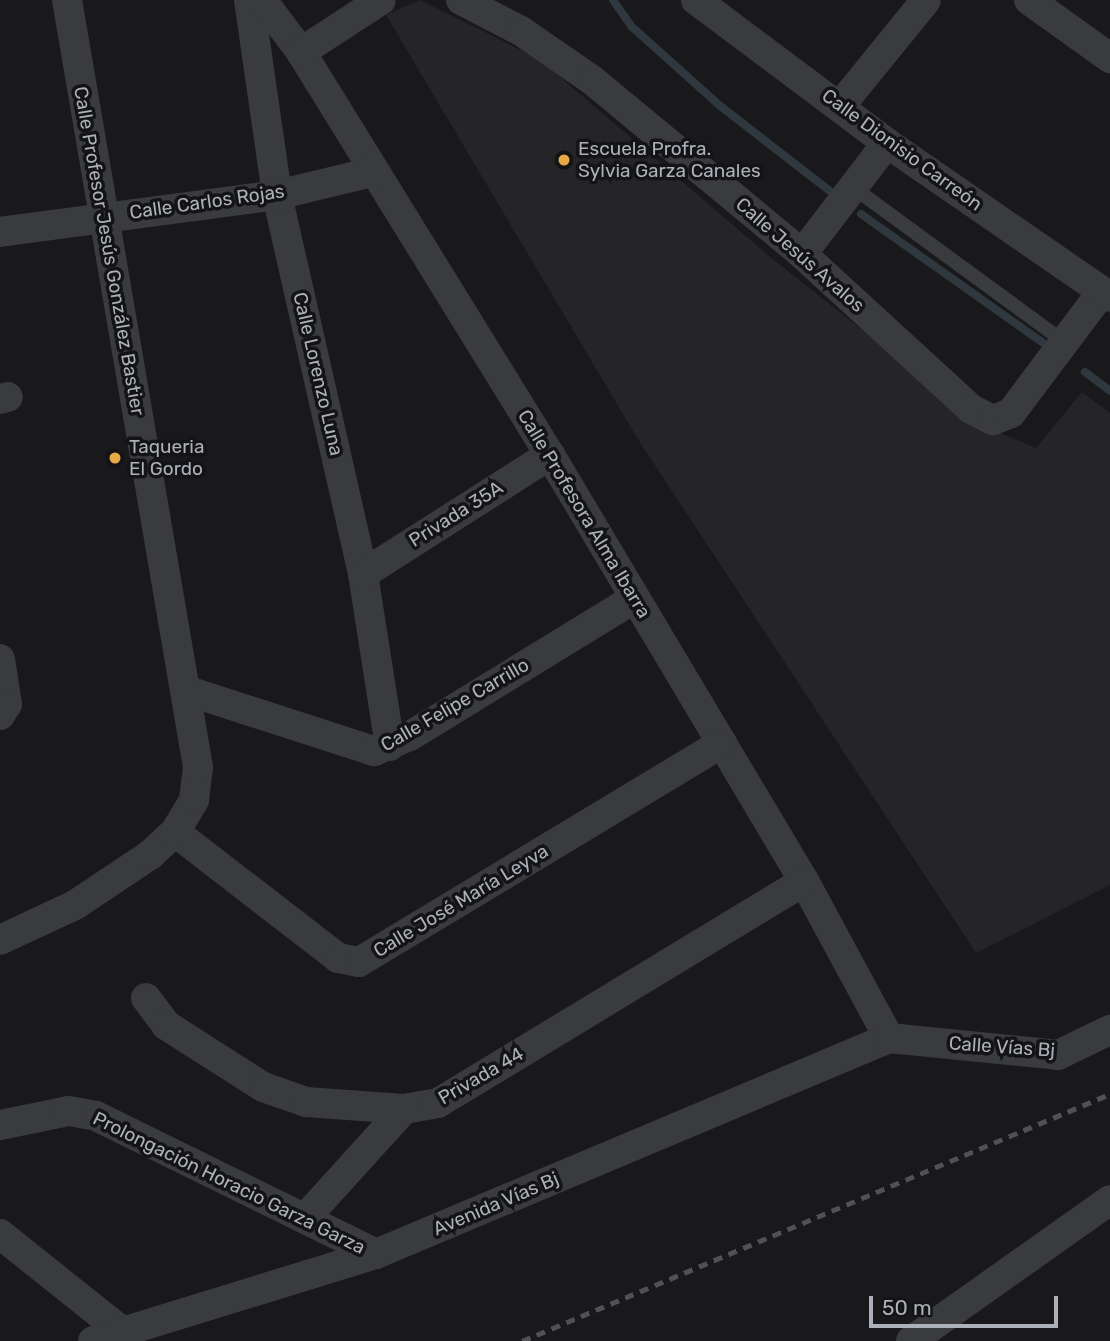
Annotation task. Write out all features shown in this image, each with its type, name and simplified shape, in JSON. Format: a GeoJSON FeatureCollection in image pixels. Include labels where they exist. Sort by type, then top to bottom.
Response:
{"type":"FeatureCollection","features":[{"type":"Feature","properties":{"kind":"street","name":"Calle Profesor Jesús González Bastier"},"geometry":{"type":"LineString","coordinates":[[0,940],[115,881],[175,832],[194,800],[198,767],[67,0]]}},
{"type":"Feature","properties":{"kind":"street","name":"Calle Lorenzo Luna"},"geometry":{"type":"LineString","coordinates":[[249,0],[277,195],[363,574],[390,746]]}},
{"type":"Feature","properties":{"kind":"street","name":"Calle Profesora Alma Ibarra"},"geometry":{"type":"LineString","coordinates":[[262,0],[301,52],[372,172],[550,455],[804,881],[888,1038]]}},
{"type":"Feature","properties":{"kind":"street"},"geometry":{"type":"LineString","coordinates":[[301,52],[381,0]]}},
{"type":"Feature","properties":{"kind":"street","name":"Calle Jesús Avalos"},"geometry":{"type":"LineString","coordinates":[[461,0],[521,31],[592,80],[802,254],[971,409],[993,420],[1012,413],[1062,340],[1106,295]]}},
{"type":"Feature","properties":{"kind":"street","name":"Calle Dionisio Carreón"},"geometry":{"type":"LineString","coordinates":[[695,0],[887,143],[1106,295]]}},
{"type":"Feature","properties":{"kind":"street"},"geometry":{"type":"LineString","coordinates":[[840,106],[926,0]]}},
{"type":"Feature","properties":{"kind":"street"},"geometry":{"type":"LineString","coordinates":[[1029,0],[1110,58]]}},
{"type":"Feature","properties":{"kind":"street"},"geometry":{"type":"LineString","coordinates":[[802,254],[887,143]]}},
{"type":"Feature","properties":{"kind":"street","name":"Calle Carlos Rojas"},"geometry":{"type":"LineString","coordinates":[[0,232],[102,216],[277,195],[372,172]]}},
{"type":"Feature","properties":{"kind":"street","name":"Privada 35A"},"geometry":{"type":"LineString","coordinates":[[363,574],[550,455]]}},
{"type":"Feature","properties":{"kind":"street","name":"Calle Felipe Carrillo"},"geometry":{"type":"LineString","coordinates":[[185,690],[374,751],[390,746],[634,599]]}},
{"type":"Feature","properties":{"kind":"street"},"geometry":{"type":"LineString","coordinates":[[0,659],[7,704],[0,715]]}},
{"type":"Feature","properties":{"kind":"street","name":"Calle José María Leyva"},"geometry":{"type":"LineString","coordinates":[[175,832],[338,958],[359,962],[722,743]]}},
{"type":"Feature","properties":{"kind":"street","name":"Privada 44"},"geometry":{"type":"LineString","coordinates":[[146,998],[166,1025],[263,1087],[306,1102],[404,1109],[438,1103],[804,881]]}},
{"type":"Feature","properties":{"kind":"street","name":"Calle Vías Bj"},"geometry":{"type":"LineString","coordinates":[[888,1038],[1058,1055],[1110,1030]]}},
{"type":"Feature","properties":{"kind":"street","name":"Avenida Vías Bj"},"geometry":{"type":"LineString","coordinates":[[106,1335],[284,1285],[376,1254],[888,1038]]}},
{"type":"Feature","properties":{"kind":"street"},"geometry":{"type":"LineString","coordinates":[[307,1216],[404,1109]]}},
{"type":"Feature","properties":{"kind":"street","name":"Prolongación Horacio Garza Garza"},"geometry":{"type":"LineString","coordinates":[[0,1125],[69,1111],[96,1116],[307,1216],[376,1254]]}},
{"type":"Feature","properties":{"kind":"street"},"geometry":{"type":"LineString","coordinates":[[911,1341],[1110,1199]]}},
{"type":"Feature","properties":{"kind":"street"},"geometry":{"type":"LineString","coordinates":[[0,1234],[106,1335]]}},
{"type":"Feature","properties":{"kind":"lane"},"geometry":{"type":"LineString","coordinates":[[855,188],[1062,340]]}},
{"type":"Feature","properties":{"kind":"shaded area"},"geometry":{"type":"Polygon","coordinates":[[[420,0],[539,59],[774,260],[983,426],[1036,448],[1082,392],[1110,413],[1110,885],[976,953],[639,441],[386,15],[420,0]]]}},
{"type":"Feature","properties":{"kind":"waterway"},"geometry":{"type":"LineString","coordinates":[[613,0],[631,26],[719,105],[831,192]]}},
{"type":"Feature","properties":{"kind":"waterway"},"geometry":{"type":"LineString","coordinates":[[861,214],[1050,348]]}},
{"type":"Feature","properties":{"kind":"waterway"},"geometry":{"type":"LineString","coordinates":[[1085,372],[1110,391]]}},
{"type":"Feature","properties":{"kind":"railway"},"geometry":{"type":"LineString","coordinates":[[522,1341],[1110,1094]]}},
{"type":"Feature","properties":{"kind":"place","name":"Escuela Profra. Sylvia Garza Canales"},"geometry":{"type":"Point","coordinates":[564,160]}},
{"type":"Feature","properties":{"kind":"place","name":"Taqueria El Gordo"},"geometry":{"type":"Point","coordinates":[115,458]}}]}
